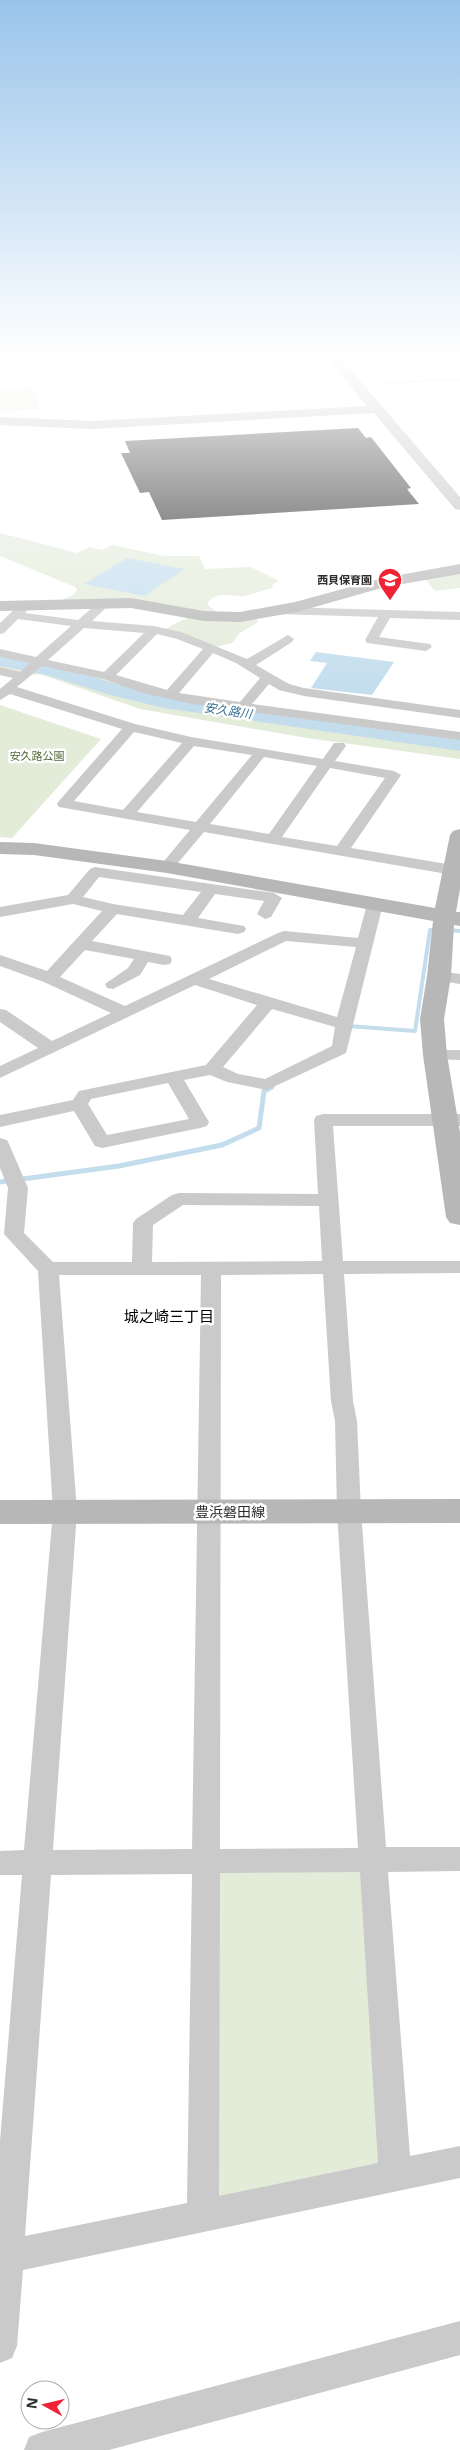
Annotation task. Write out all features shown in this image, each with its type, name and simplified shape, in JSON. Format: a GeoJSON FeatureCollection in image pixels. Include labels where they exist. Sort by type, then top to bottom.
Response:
{"type":"FeatureCollection","features":[{"type":"Feature","properties":{"kind":"street"},"geometry":{"type":"LineString","coordinates":[[429,469],[460,506]]}},
{"type":"Feature","properties":{"kind":"street"},"geometry":{"type":"LineString","coordinates":[[1,627],[21,610],[106,602],[222,617],[256,616],[282,611],[383,583],[460,569]]}},
{"type":"Feature","properties":{"kind":"street"},"geometry":{"type":"LineString","coordinates":[[4,692],[106,602]]}},
{"type":"Feature","properties":{"kind":"street"},"geometry":{"type":"LineString","coordinates":[[0,606],[81,624],[154,630],[212,648],[247,664],[284,687],[304,692],[460,714]]}},
{"type":"Feature","properties":{"kind":"street"},"geometry":{"type":"LineString","coordinates":[[282,611],[460,616]]}},
{"type":"Feature","properties":{"kind":"street"},"geometry":{"type":"LineString","coordinates":[[386,614],[370,640],[426,648]]}},
{"type":"Feature","properties":{"kind":"street"},"geometry":{"type":"LineString","coordinates":[[107,676],[154,630]]}},
{"type":"Feature","properties":{"kind":"street"},"geometry":{"type":"LineString","coordinates":[[247,664],[288,639]]}},
{"type":"Feature","properties":{"kind":"street"},"geometry":{"type":"LineString","coordinates":[[170,695],[212,648]]}},
{"type":"Feature","properties":{"kind":"street"},"geometry":{"type":"LineString","coordinates":[[0,653],[41,660],[107,676],[170,695],[243,707],[460,736]]}},
{"type":"Feature","properties":{"kind":"street"},"geometry":{"type":"LineString","coordinates":[[0,671],[26,674]]}},
{"type":"Feature","properties":{"kind":"street"},"geometry":{"type":"LineString","coordinates":[[243,707],[267,678]]}},
{"type":"Feature","properties":{"kind":"street"},"geometry":{"type":"LineString","coordinates":[[4,692],[131,727],[191,741],[394,775],[341,851]]}},
{"type":"Feature","properties":{"kind":"street"},"geometry":{"type":"LineString","coordinates":[[131,727],[64,804],[454,870]]}},
{"type":"Feature","properties":{"kind":"street"},"geometry":{"type":"LineString","coordinates":[[126,816],[191,741]]}},
{"type":"Feature","properties":{"kind":"street"},"geometry":{"type":"LineString","coordinates":[[273,840],[324,764],[339,746]]}},
{"type":"Feature","properties":{"kind":"street"},"geometry":{"type":"LineString","coordinates":[[167,868],[260,754]]}},
{"type":"Feature","properties":{"kind":"street"},"geometry":{"type":"LineString","coordinates":[[460,835],[454,870],[450,978],[432,1019],[435,1055],[452,1120],[460,1216]]}},
{"type":"Feature","properties":{"kind":"street"},"geometry":{"type":"LineString","coordinates":[[0,848],[53,852],[167,868],[452,917]]}},
{"type":"Feature","properties":{"kind":"street"},"geometry":{"type":"LineString","coordinates":[[73,899],[94,872],[274,898],[265,914]]}},
{"type":"Feature","properties":{"kind":"street"},"geometry":{"type":"LineString","coordinates":[[187,921],[211,889]]}},
{"type":"Feature","properties":{"kind":"street"},"geometry":{"type":"LineString","coordinates":[[0,912],[73,899],[113,909],[238,929]]}},
{"type":"Feature","properties":{"kind":"street"},"geometry":{"type":"LineString","coordinates":[[0,1121],[79,1104],[85,1095],[212,1070],[233,1078],[267,1084],[340,1049],[344,1024],[375,904]]}},
{"type":"Feature","properties":{"kind":"street"},"geometry":{"type":"LineString","coordinates":[[50,978],[113,909]]}},
{"type":"Feature","properties":{"kind":"street"},"geometry":{"type":"LineString","coordinates":[[0,1073],[284,936],[364,944]]}},
{"type":"Feature","properties":{"kind":"street"},"geometry":{"type":"LineString","coordinates":[[81,944],[164,960]]}},
{"type":"Feature","properties":{"kind":"street"},"geometry":{"type":"LineString","coordinates":[[113,984],[134,971],[144,956]]}},
{"type":"Feature","properties":{"kind":"street"},"geometry":{"type":"LineString","coordinates":[[0,960],[50,978],[126,1013]]}},
{"type":"Feature","properties":{"kind":"street"},"geometry":{"type":"LineString","coordinates":[[196,980],[268,1003],[344,1024]]}},
{"type":"Feature","properties":{"kind":"street"},"geometry":{"type":"LineString","coordinates":[[212,1070],[268,1003]]}},
{"type":"Feature","properties":{"kind":"street"},"geometry":{"type":"LineString","coordinates":[[0,1014],[50,1048]]}},
{"type":"Feature","properties":{"kind":"street"},"geometry":{"type":"LineString","coordinates":[[435,1055],[460,1055]]}},
{"type":"Feature","properties":{"kind":"street"},"geometry":{"type":"LineString","coordinates":[[79,1104],[102,1142],[200,1122],[173,1077]]}},
{"type":"Feature","properties":{"kind":"street"},"geometry":{"type":"LineString","coordinates":[[394,2175],[349,1510],[346,1421],[342,1400],[323,1120],[452,1120]]}},
{"type":"Feature","properties":{"kind":"street"},"geometry":{"type":"LineString","coordinates":[[0,1144],[8,1180],[7,1236],[48,1269],[460,1267]]}},
{"type":"Feature","properties":{"kind":"street"},"geometry":{"type":"LineString","coordinates":[[142,1268],[143,1223],[179,1199],[328,1200]]}},
{"type":"Feature","properties":{"kind":"street"},"geometry":{"type":"LineString","coordinates":[[0,2346],[3,2257],[38,1863],[65,1511],[48,1269]]}},
{"type":"Feature","properties":{"kind":"street"},"geometry":{"type":"LineString","coordinates":[[203,2215],[211,1269]]}},
{"type":"Feature","properties":{"kind":"street","name":"豊浜磐田線"},"geometry":{"type":"LineString","coordinates":[[0,1512],[460,1511]]}},
{"type":"Feature","properties":{"kind":"street"},"geometry":{"type":"LineString","coordinates":[[0,1863],[460,1859]]}},
{"type":"Feature","properties":{"kind":"street"},"geometry":{"type":"LineString","coordinates":[[3,2257],[460,2162]]}},
{"type":"Feature","properties":{"kind":"street"},"geometry":{"type":"LineString","coordinates":[[42,2450],[460,2338]]}},
{"type":"Feature","properties":{"kind":"green space"},"geometry":{"type":"Polygon","coordinates":[[[0,533],[77,553],[90,547],[102,550],[113,545],[164,556],[199,556],[205,569],[251,567],[279,581],[273,584],[272,588],[244,596],[224,595],[210,600],[207,604],[222,617],[256,615],[258,622],[240,633],[232,643],[211,648],[163,632],[172,625],[192,616],[123,599],[62,600],[73,595],[77,590],[75,587],[0,556],[0,533]]]}},
{"type":"Feature","properties":{"kind":"green space"},"geometry":{"type":"Polygon","coordinates":[[[460,573],[460,588],[435,591],[425,579],[460,573]]]}},
{"type":"Feature","properties":{"kind":"green space"},"geometry":{"type":"Polygon","coordinates":[[[0,653],[53,663],[162,694],[460,737],[460,759],[307,738],[140,709],[40,674],[23,676],[0,672],[0,653]]]}},
{"type":"Feature","properties":{"kind":"green space","name":"安久路公園"},"geometry":{"type":"Polygon","coordinates":[[[0,705],[101,739],[12,838],[0,837],[0,705]]]}},
{"type":"Feature","properties":{"kind":"green space"},"geometry":{"type":"Polygon","coordinates":[[[365,1860],[394,2175],[203,2215],[207,1862],[365,1860]]]}},
{"type":"Feature","properties":{"kind":"water"},"geometry":{"type":"Polygon","coordinates":[[[127,558],[185,569],[144,596],[84,584],[127,558]]]}},
{"type":"Feature","properties":{"kind":"water"},"geometry":{"type":"Polygon","coordinates":[[[316,652],[394,662],[372,695],[311,688],[327,663],[310,661],[316,652]]]}},
{"type":"Feature","properties":{"kind":"building"},"geometry":{"type":"Polygon","coordinates":[[[129,469],[396,469],[411,488],[407,489],[419,504],[162,520],[149,492],[140,493],[129,469]]]}},
{"type":"Feature","properties":{"kind":"waterway","name":"安久路川"},"geometry":{"type":"LineString","coordinates":[[0,660],[51,670],[114,690],[164,702],[460,745]]}},
{"type":"Feature","properties":{"kind":"waterway"},"geometry":{"type":"LineString","coordinates":[[348,1026],[415,1031],[430,930],[438,930]]}},
{"type":"Feature","properties":{"kind":"waterway"},"geometry":{"type":"LineString","coordinates":[[449,930],[460,931]]}},
{"type":"Feature","properties":{"kind":"waterway"},"geometry":{"type":"LineString","coordinates":[[0,1182],[119,1166],[222,1145],[259,1128],[264,1091],[272,1087]]}},
{"type":"Feature","properties":{"kind":"place","name":"西貝保育園"},"geometry":{"type":"Point","coordinates":[390,601]}},
{"type":"Feature","properties":{"kind":"district","name":"城之崎三丁目"},"geometry":{"type":"Point","coordinates":[169,1317]}}]}
